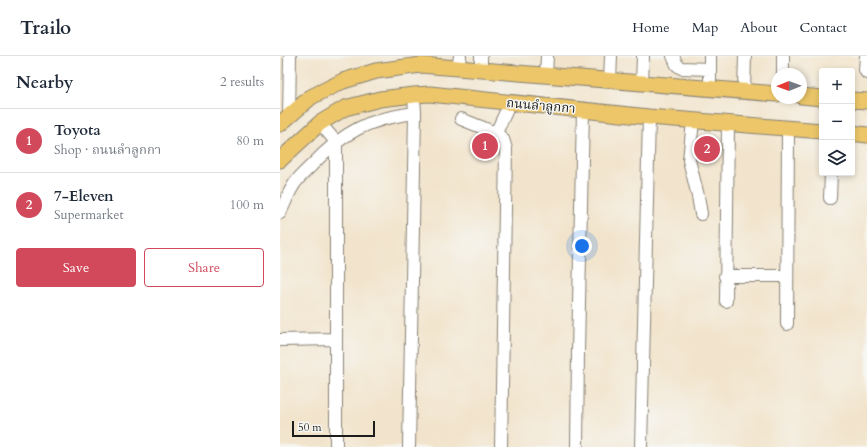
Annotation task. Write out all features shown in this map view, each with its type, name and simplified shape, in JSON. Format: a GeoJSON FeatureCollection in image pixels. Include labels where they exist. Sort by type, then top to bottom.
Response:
{"type":"FeatureCollection","features":[{"type":"Feature","properties":{"kind":"main road"},"geometry":{"type":"LineString","coordinates":[[284,120],[311,97],[343,81],[376,71],[424,61],[481,63],[546,76],[771,93]]}},
{"type":"Feature","properties":{"kind":"main road","name":"ถนนลำลูกกา"},"geometry":{"type":"LineString","coordinates":[[280,160],[320,123],[345,108],[380,99],[430,94],[649,117],[819,131]]}},
{"type":"Feature","properties":{"kind":"main road"},"geometry":{"type":"LineString","coordinates":[[807,97],[819,98]]}},
{"type":"Feature","properties":{"kind":"main road"},"geometry":{"type":"LineString","coordinates":[[855,100],[867,101]]}},
{"type":"Feature","properties":{"kind":"main road"},"geometry":{"type":"LineString","coordinates":[[855,133],[867,135]]}},
{"type":"Feature","properties":{"kind":"street"},"geometry":{"type":"LineString","coordinates":[[284,120],[290,56]]}},
{"type":"Feature","properties":{"kind":"street"},"geometry":{"type":"LineString","coordinates":[[546,76],[547,56]]}},
{"type":"Feature","properties":{"kind":"street"},"geometry":{"type":"LineString","coordinates":[[610,81],[611,56]]}},
{"type":"Feature","properties":{"kind":"street"},"geometry":{"type":"LineString","coordinates":[[642,83],[643,56]]}},
{"type":"Feature","properties":{"kind":"street"},"geometry":{"type":"LineString","coordinates":[[673,56],[676,64],[681,68],[710,69]]}},
{"type":"Feature","properties":{"kind":"street"},"geometry":{"type":"LineString","coordinates":[[710,56],[710,88]]}},
{"type":"Feature","properties":{"kind":"street"},"geometry":{"type":"LineString","coordinates":[[744,91],[745,56]]}},
{"type":"Feature","properties":{"kind":"street"},"geometry":{"type":"LineString","coordinates":[[783,56],[783,68]]}},
{"type":"Feature","properties":{"kind":"street"},"geometry":{"type":"LineString","coordinates":[[866,56],[865,70],[867,74]]}},
{"type":"Feature","properties":{"kind":"street"},"geometry":{"type":"LineString","coordinates":[[409,447],[415,113],[414,95]]}},
{"type":"Feature","properties":{"kind":"street"},"geometry":{"type":"LineString","coordinates":[[496,133],[510,103]]}},
{"type":"Feature","properties":{"kind":"street"},"geometry":{"type":"LineString","coordinates":[[577,447],[583,110]]}},
{"type":"Feature","properties":{"kind":"street"},"geometry":{"type":"LineString","coordinates":[[280,213],[295,183],[319,157],[349,132],[366,124],[394,115],[415,113]]}},
{"type":"Feature","properties":{"kind":"street"},"geometry":{"type":"LineString","coordinates":[[641,447],[649,117]]}},
{"type":"Feature","properties":{"kind":"street"},"geometry":{"type":"LineString","coordinates":[[461,119],[496,133],[503,139],[506,158],[501,447]]}},
{"type":"Feature","properties":{"kind":"street"},"geometry":{"type":"LineString","coordinates":[[693,121],[689,160],[701,214]]}},
{"type":"Feature","properties":{"kind":"street"},"geometry":{"type":"LineString","coordinates":[[320,123],[336,142],[336,447]]}},
{"type":"Feature","properties":{"kind":"street"},"geometry":{"type":"LineString","coordinates":[[726,301],[728,123]]}},
{"type":"Feature","properties":{"kind":"street"},"geometry":{"type":"LineString","coordinates":[[787,324],[788,129]]}},
{"type":"Feature","properties":{"kind":"street"},"geometry":{"type":"LineString","coordinates":[[830,198],[831,176]]}},
{"type":"Feature","properties":{"kind":"street"},"geometry":{"type":"LineString","coordinates":[[726,276],[787,276]]}},
{"type":"Feature","properties":{"kind":"street"},"geometry":{"type":"LineString","coordinates":[[280,340],[336,339]]}},
{"type":"Feature","properties":{"kind":"place","name":"Toyota"},"geometry":{"type":"Point","coordinates":[485,146]}},
{"type":"Feature","properties":{"kind":"place","name":"7-Eleven"},"geometry":{"type":"Point","coordinates":[707,149]}}]}
